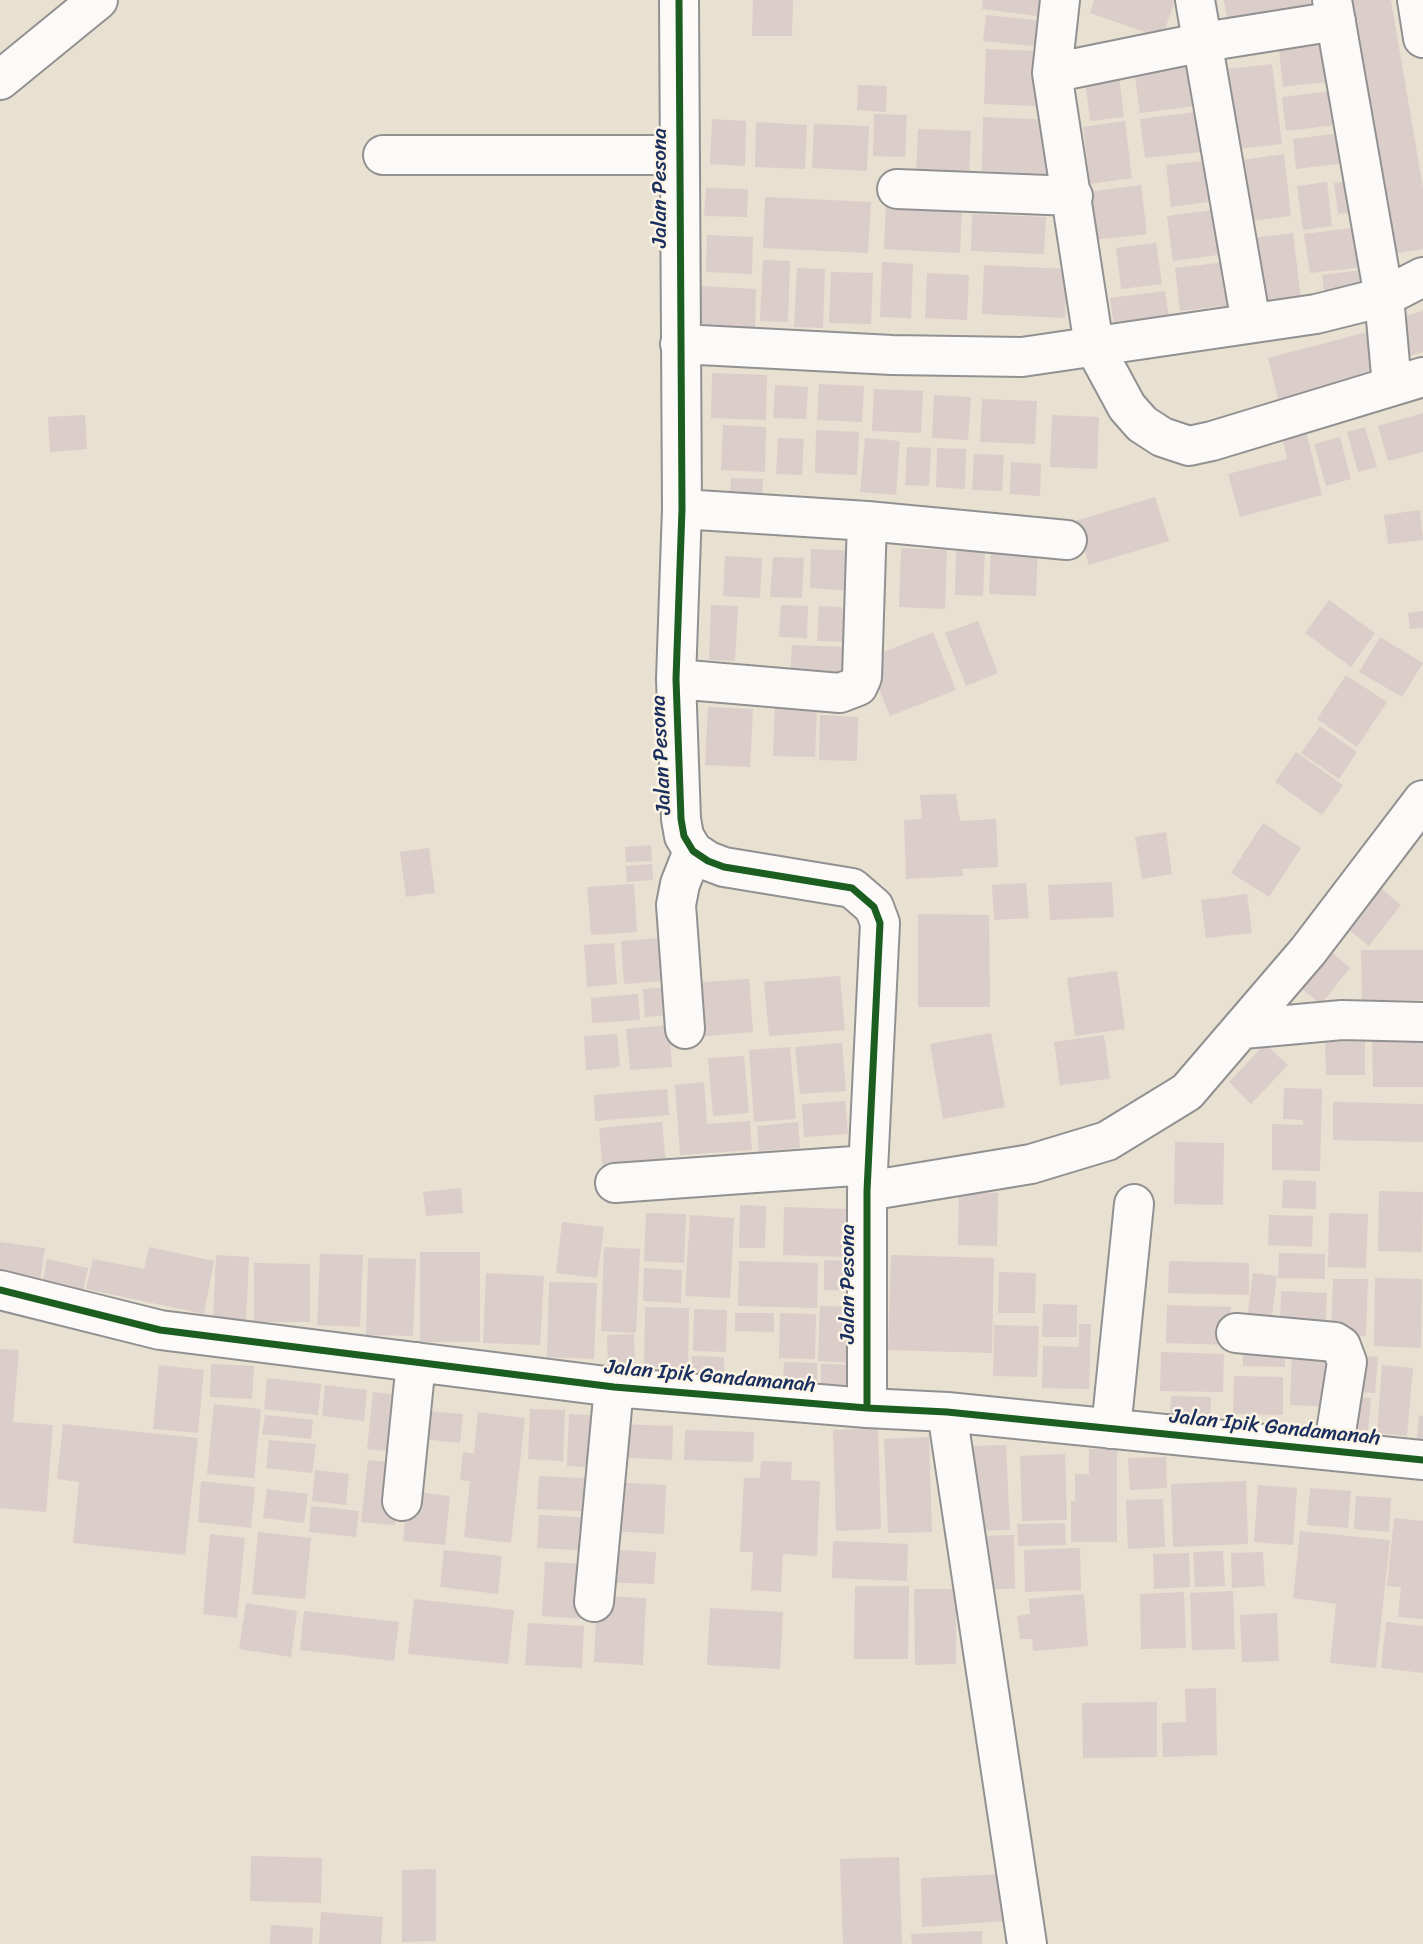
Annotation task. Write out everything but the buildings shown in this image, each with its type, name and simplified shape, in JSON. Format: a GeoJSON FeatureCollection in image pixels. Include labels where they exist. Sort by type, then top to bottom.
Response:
{"type":"FeatureCollection","features":[{"type":"Feature","properties":{"kind":"street"},"geometry":{"type":"LineString","coordinates":[[0,80],[98,0]]}},
{"type":"Feature","properties":{"kind":"street","name":"Jalan Pesona"},"geometry":{"type":"LineString","coordinates":[[679,0],[682,509],[676,679],[681,819],[684,836],[693,851],[708,862],[852,888],[874,907],[880,923],[867,1178],[867,1408]]}},
{"type":"Feature","properties":{"kind":"street"},"geometry":{"type":"LineString","coordinates":[[1052,73],[1204,42],[1334,11],[1384,297],[1408,382],[1189,446],[1162,437],[1142,424],[1127,407],[1094,346],[1052,73],[1059,0]]}},
{"type":"Feature","properties":{"kind":"street"},"geometry":{"type":"LineString","coordinates":[[1195,0],[1251,323]]}},
{"type":"Feature","properties":{"kind":"street"},"geometry":{"type":"LineString","coordinates":[[1417,0],[1423,38]]}},
{"type":"Feature","properties":{"kind":"street"},"geometry":{"type":"LineString","coordinates":[[383,155],[678,155]]}},
{"type":"Feature","properties":{"kind":"street"},"geometry":{"type":"LineString","coordinates":[[897,189],[1073,196]]}},
{"type":"Feature","properties":{"kind":"street"},"geometry":{"type":"LineString","coordinates":[[680,344],[892,355],[1022,357],[1316,314],[1384,297],[1423,276]]}},
{"type":"Feature","properties":{"kind":"street"},"geometry":{"type":"LineString","coordinates":[[682,509],[867,521],[1067,540]]}},
{"type":"Feature","properties":{"kind":"street"},"geometry":{"type":"LineString","coordinates":[[676,679],[840,693],[858,687],[862,677],[867,521]]}},
{"type":"Feature","properties":{"kind":"street"},"geometry":{"type":"LineString","coordinates":[[615,1183],[867,1178],[1031,1164],[1107,1142],[1187,1092],[1308,951],[1423,800]]}},
{"type":"Feature","properties":{"kind":"street"},"geometry":{"type":"LineString","coordinates":[[685,1030],[676,905],[680,884],[693,851]]}},
{"type":"Feature","properties":{"kind":"street"},"geometry":{"type":"LineString","coordinates":[[1242,1029],[1342,1020],[1423,1022]]}},
{"type":"Feature","properties":{"kind":"street"},"geometry":{"type":"LineString","coordinates":[[1111,1429],[1134,1204]]}},
{"type":"Feature","properties":{"kind":"street","name":"Jalan Ipik Gandamanah"},"geometry":{"type":"LineString","coordinates":[[0,1290],[160,1330],[614,1387],[947,1412],[1423,1461]]}},
{"type":"Feature","properties":{"kind":"street"},"geometry":{"type":"LineString","coordinates":[[1236,1333],[1335,1342],[1341,1346],[1347,1362],[1333,1451]]}},
{"type":"Feature","properties":{"kind":"street"},"geometry":{"type":"LineString","coordinates":[[402,1501],[416,1362]]}},
{"type":"Feature","properties":{"kind":"street"},"geometry":{"type":"LineString","coordinates":[[594,1602],[614,1387]]}},
{"type":"Feature","properties":{"kind":"street"},"geometry":{"type":"LineString","coordinates":[[947,1412],[1027,1944]]}},
{"type":"Feature","properties":{"kind":"cycle path"},"geometry":{"type":"LineString","coordinates":[[679,0],[682,509],[676,679],[681,819],[684,836],[693,851],[708,861],[724,867],[852,888],[874,907],[880,923],[867,1191],[867,1408]]}},
{"type":"Feature","properties":{"kind":"cycle path"},"geometry":{"type":"LineString","coordinates":[[0,1290],[160,1330],[614,1387],[947,1412],[1423,1460]]}}]}
